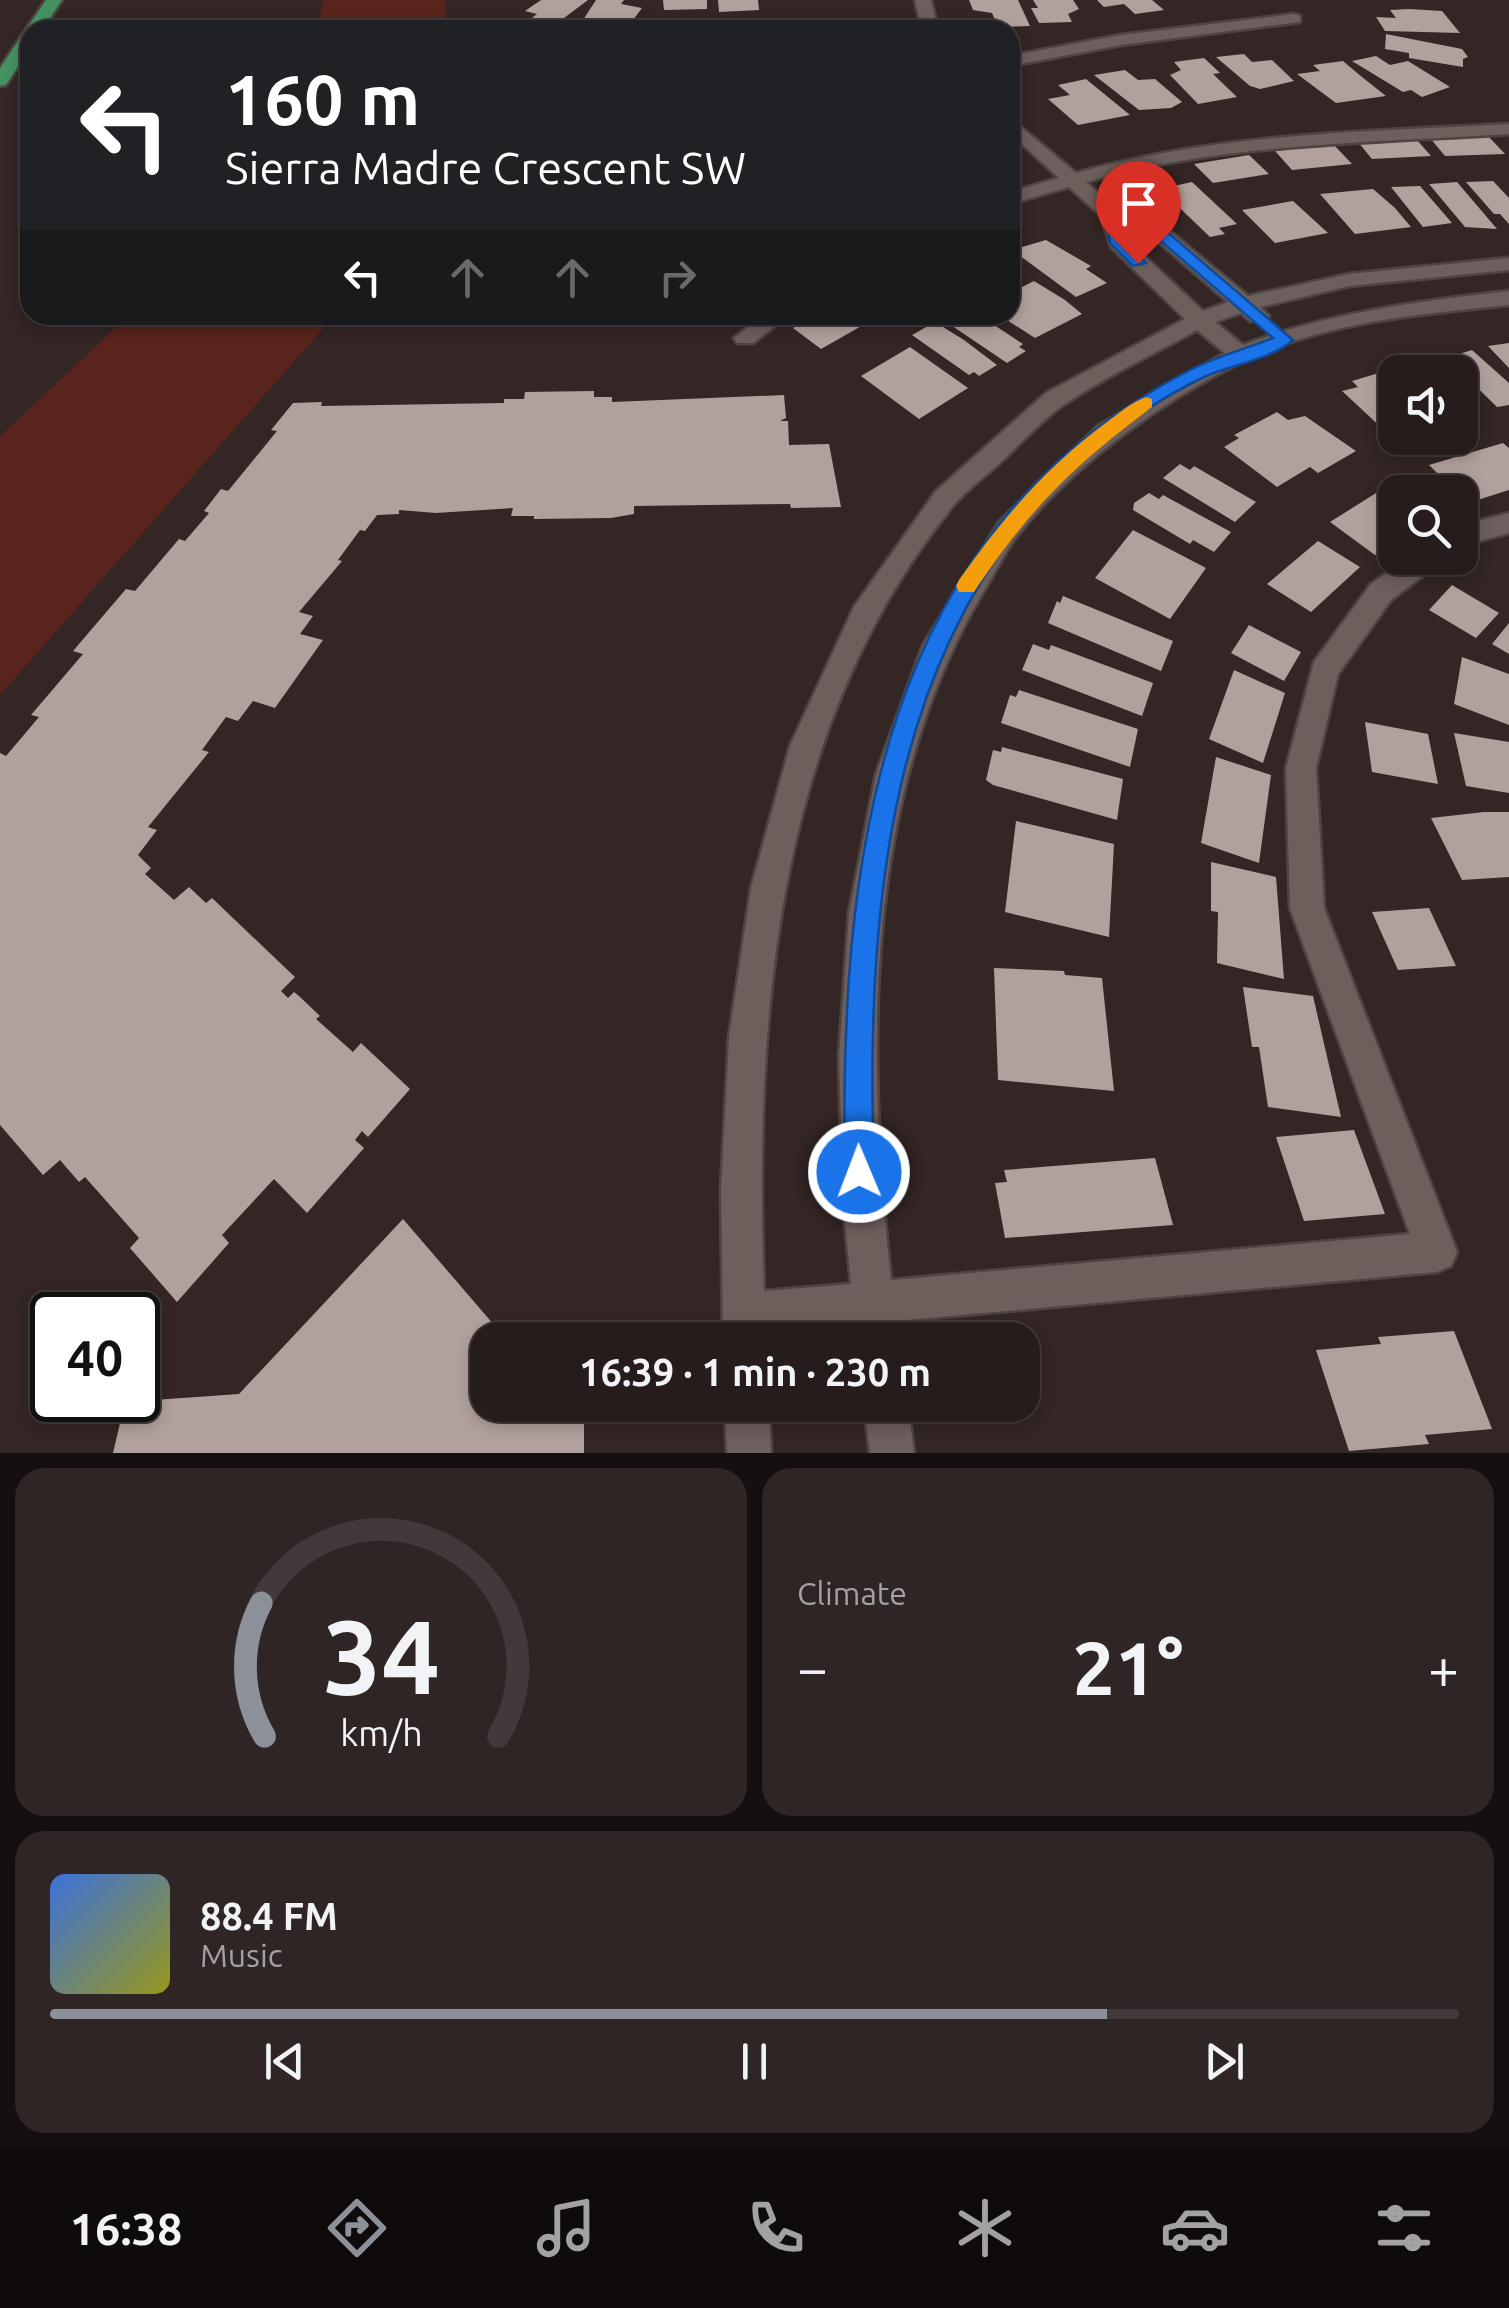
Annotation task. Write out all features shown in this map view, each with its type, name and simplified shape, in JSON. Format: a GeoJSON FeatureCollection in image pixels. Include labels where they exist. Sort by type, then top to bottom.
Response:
{"type":"FeatureCollection","features":[{"type":"Feature","properties":{"kind":"main road"},"geometry":{"type":"LineString","coordinates":[[0,81],[20,51]]}},
{"type":"Feature","properties":{"kind":"street"},"geometry":{"type":"LineString","coordinates":[[1020,59],[1121,40],[1294,19]]}},
{"type":"Feature","properties":{"kind":"street"},"geometry":{"type":"LineString","coordinates":[[1020,195],[1129,164],[1265,143],[1509,129]]}},
{"type":"Feature","properties":{"kind":"street"},"geometry":{"type":"LineString","coordinates":[[1020,132],[1110,214],[1160,233],[1285,340]]}},
{"type":"Feature","properties":{"kind":"street"},"geometry":{"type":"LineString","coordinates":[[1110,214],[1118,243],[1198,320],[1240,354]]}},
{"type":"Feature","properties":{"kind":"street"},"geometry":{"type":"LineString","coordinates":[[743,1322],[740,1173],[746,1052],[758,944],[778,839],[804,748],[834,667],[897,558],[969,472],[1053,400],[1148,343],[1198,320],[1246,305],[1383,275],[1509,264]]}},
{"type":"Feature","properties":{"kind":"street"},"geometry":{"type":"LineString","coordinates":[[875,1322],[859,1172],[856,1056],[860,954],[872,857],[891,772],[914,697],[969,582],[1008,526],[1077,454],[1128,414],[1197,374],[1240,354],[1285,340],[1408,311],[1509,298]]}},
{"type":"Feature","properties":{"kind":"street"},"geometry":{"type":"LineString","coordinates":[[744,338],[763,325]]}},
{"type":"Feature","properties":{"kind":"street"},"geometry":{"type":"LineString","coordinates":[[1478,531],[1509,523]]}},
{"type":"Feature","properties":{"kind":"street"},"geometry":{"type":"LineString","coordinates":[[769,1322],[872,1302],[1437,1252],[1308,908],[1301,768],[1324,670],[1381,592],[1404,575]]}},
{"type":"Feature","properties":{"kind":"street"},"geometry":{"type":"LineString","coordinates":[[748,1422],[749,1453]]}},
{"type":"Feature","properties":{"kind":"street"},"geometry":{"type":"LineString","coordinates":[[888,1422],[892,1453]]}},
{"type":"Feature","properties":{"kind":"shaded area"},"geometry":{"type":"Polygon","coordinates":[[[324,0],[446,0],[445,20],[319,20],[324,0]]]}},
{"type":"Feature","properties":{"kind":"shaded area"},"geometry":{"type":"Polygon","coordinates":[[[118,325],[326,325],[0,695],[0,436],[118,325]]]}},
{"type":"Feature","properties":{"kind":"building"},"geometry":{"type":"Polygon","coordinates":[[[541,0],[588,0],[561,20],[540,20],[532,18],[537,14],[525,11],[541,0]]]}},
{"type":"Feature","properties":{"kind":"building"},"geometry":{"type":"Polygon","coordinates":[[[596,0],[624,0],[621,4],[642,8],[633,20],[583,20],[596,0]]]}},
{"type":"Feature","properties":{"kind":"building"},"geometry":{"type":"Polygon","coordinates":[[[663,0],[707,0],[707,9],[664,10],[663,0]]]}},
{"type":"Feature","properties":{"kind":"building"},"geometry":{"type":"Polygon","coordinates":[[[718,0],[758,0],[759,10],[719,12],[718,0]]]}},
{"type":"Feature","properties":{"kind":"building"},"geometry":{"type":"Polygon","coordinates":[[[969,0],[1018,0],[1030,26],[1020,26],[1020,20],[995,20],[992,13],[973,10],[969,0]]]}},
{"type":"Feature","properties":{"kind":"building"},"geometry":{"type":"Polygon","coordinates":[[[1033,0],[1073,0],[1079,9],[1068,14],[1072,22],[1039,23],[1031,8],[1038,8],[1033,0]]]}},
{"type":"Feature","properties":{"kind":"building"},"geometry":{"type":"Polygon","coordinates":[[[1097,0],[1152,0],[1164,10],[1135,14],[1124,4],[1104,7],[1097,0]]]}},
{"type":"Feature","properties":{"kind":"building"},"geometry":{"type":"Polygon","coordinates":[[[1390,10],[1442,11],[1460,33],[1385,31],[1376,17],[1396,18],[1390,10]]]}},
{"type":"Feature","properties":{"kind":"building"},"geometry":{"type":"Polygon","coordinates":[[[1386,34],[1462,49],[1468,57],[1463,59],[1463,67],[1409,58],[1409,53],[1385,49],[1386,34]]]}},
{"type":"Feature","properties":{"kind":"building"},"geometry":{"type":"Polygon","coordinates":[[[1244,54],[1252,62],[1272,60],[1294,81],[1260,89],[1250,86],[1216,57],[1244,54]]]}},
{"type":"Feature","properties":{"kind":"building"},"geometry":{"type":"Polygon","coordinates":[[[1376,56],[1390,65],[1408,61],[1450,87],[1422,97],[1411,90],[1403,92],[1352,61],[1376,56]]]}},
{"type":"Feature","properties":{"kind":"building"},"geometry":{"type":"Polygon","coordinates":[[[1204,58],[1220,73],[1213,74],[1237,97],[1198,104],[1170,75],[1181,70],[1174,62],[1204,58]]]}},
{"type":"Feature","properties":{"kind":"building"},"geometry":{"type":"Polygon","coordinates":[[[1343,61],[1386,96],[1336,103],[1297,74],[1320,71],[1313,65],[1343,61]]]}},
{"type":"Feature","properties":{"kind":"building"},"geometry":{"type":"Polygon","coordinates":[[[1125,70],[1138,80],[1155,79],[1182,102],[1171,108],[1139,110],[1094,75],[1125,70]]]}},
{"type":"Feature","properties":{"kind":"building"},"geometry":{"type":"Polygon","coordinates":[[[1086,79],[1130,115],[1078,125],[1048,99],[1070,95],[1058,85],[1086,79]]]}},
{"type":"Feature","properties":{"kind":"building"},"geometry":{"type":"Polygon","coordinates":[[[1489,137],[1505,154],[1445,156],[1431,139],[1489,137]]]}},
{"type":"Feature","properties":{"kind":"building"},"geometry":{"type":"Polygon","coordinates":[[[1416,139],[1431,156],[1372,159],[1358,142],[1416,139]]]}},
{"type":"Feature","properties":{"kind":"building"},"geometry":{"type":"Polygon","coordinates":[[[1334,145],[1352,164],[1292,170],[1275,151],[1334,145]]]}},
{"type":"Feature","properties":{"kind":"building"},"geometry":{"type":"Polygon","coordinates":[[[1249,155],[1269,174],[1213,183],[1194,164],[1249,155]]]}},
{"type":"Feature","properties":{"kind":"building"},"geometry":{"type":"Polygon","coordinates":[[[1493,181],[1509,198],[1509,224],[1500,214],[1494,214],[1466,182],[1493,181]]]}},
{"type":"Feature","properties":{"kind":"building"},"geometry":{"type":"Polygon","coordinates":[[[1192,182],[1237,224],[1219,228],[1225,234],[1210,237],[1160,189],[1192,182]]]}},
{"type":"Feature","properties":{"kind":"building"},"geometry":{"type":"Polygon","coordinates":[[[1457,182],[1497,229],[1465,227],[1429,184],[1457,182]]]}},
{"type":"Feature","properties":{"kind":"building"},"geometry":{"type":"Polygon","coordinates":[[[1420,186],[1452,223],[1423,227],[1391,187],[1420,186]]]}},
{"type":"Feature","properties":{"kind":"building"},"geometry":{"type":"Polygon","coordinates":[[[1373,189],[1411,227],[1355,234],[1320,194],[1373,189]]]}},
{"type":"Feature","properties":{"kind":"building"},"geometry":{"type":"Polygon","coordinates":[[[1293,201],[1328,233],[1275,243],[1242,210],[1293,201]]]}},
{"type":"Feature","properties":{"kind":"building"},"geometry":{"type":"Polygon","coordinates":[[[1046,240],[1091,266],[1086,269],[1107,283],[1076,297],[1020,256],[1020,248],[1046,240]]]}},
{"type":"Feature","properties":{"kind":"building"},"geometry":{"type":"Polygon","coordinates":[[[1034,281],[1082,314],[1035,338],[1015,325],[1020,325],[1020,288],[1034,281]]]}},
{"type":"Feature","properties":{"kind":"building"},"geometry":{"type":"Polygon","coordinates":[[[799,325],[863,325],[821,349],[793,328],[799,325]]]}},
{"type":"Feature","properties":{"kind":"building"},"geometry":{"type":"Polygon","coordinates":[[[930,325],[940,325],[997,365],[979,376],[974,372],[969,375],[912,335],[930,325]]]}},
{"type":"Feature","properties":{"kind":"building"},"geometry":{"type":"Polygon","coordinates":[[[951,325],[994,325],[1023,344],[1019,347],[1026,351],[1007,363],[951,325]]]}},
{"type":"Feature","properties":{"kind":"building"},"geometry":{"type":"Polygon","coordinates":[[[1509,343],[1509,368],[1488,346],[1509,343]]]}},
{"type":"Feature","properties":{"kind":"building"},"geometry":{"type":"Polygon","coordinates":[[[910,347],[968,388],[919,419],[861,376],[910,347]]]}},
{"type":"Feature","properties":{"kind":"building"},"geometry":{"type":"Polygon","coordinates":[[[1478,355],[1509,383],[1509,405],[1497,407],[1478,388],[1478,355]]]}},
{"type":"Feature","properties":{"kind":"building"},"geometry":{"type":"Polygon","coordinates":[[[1378,373],[1378,424],[1342,391],[1358,387],[1352,381],[1378,373]]]}},
{"type":"Feature","properties":{"kind":"building"},"geometry":{"type":"Polygon","coordinates":[[[594,391],[594,397],[612,397],[612,402],[784,395],[786,418],[780,421],[788,421],[789,445],[829,444],[841,507],[634,506],[634,514],[611,518],[534,519],[511,516],[513,508],[436,513],[399,510],[399,514],[377,515],[365,531],[360,530],[338,560],[342,561],[299,612],[313,616],[300,634],[323,640],[275,708],[253,701],[238,721],[226,717],[202,750],[209,752],[148,827],[157,830],[138,855],[151,868],[145,874],[174,900],[189,887],[206,903],[212,898],[295,977],[281,991],[288,998],[294,992],[320,1016],[316,1019],[353,1052],[361,1043],[410,1089],[368,1137],[362,1131],[355,1140],[364,1148],[307,1213],[274,1179],[222,1235],[229,1243],[177,1302],[130,1248],[139,1238],[85,1177],[79,1182],[60,1160],[43,1175],[0,1125],[0,753],[6,756],[39,717],[31,715],[83,654],[73,651],[126,589],[135,591],[179,539],[185,541],[209,513],[204,511],[221,489],[228,491],[277,431],[271,430],[293,403],[504,403],[504,399],[524,399],[525,392],[594,391]]]}},
{"type":"Feature","properties":{"kind":"building"},"geometry":{"type":"Polygon","coordinates":[[[1277,412],[1288,420],[1305,416],[1356,451],[1318,473],[1310,467],[1277,487],[1224,447],[1239,438],[1234,435],[1277,412]]]}},
{"type":"Feature","properties":{"kind":"building"},"geometry":{"type":"Polygon","coordinates":[[[1503,443],[1509,448],[1509,490],[1478,500],[1478,475],[1439,475],[1429,465],[1463,455],[1478,455],[1478,450],[1503,443]]]}},
{"type":"Feature","properties":{"kind":"building"},"geometry":{"type":"Polygon","coordinates":[[[1180,464],[1190,470],[1194,466],[1256,502],[1235,522],[1163,478],[1180,464]]]}},
{"type":"Feature","properties":{"kind":"building"},"geometry":{"type":"Polygon","coordinates":[[[1378,492],[1378,553],[1375,555],[1330,522],[1378,492]]]}},
{"type":"Feature","properties":{"kind":"building"},"geometry":{"type":"Polygon","coordinates":[[[1149,493],[1159,499],[1163,495],[1231,532],[1214,552],[1193,540],[1190,544],[1133,510],[1134,503],[1149,493]]]}},
{"type":"Feature","properties":{"kind":"building"},"geometry":{"type":"Polygon","coordinates":[[[1133,530],[1206,568],[1170,619],[1095,578],[1133,530]]]}},
{"type":"Feature","properties":{"kind":"building"},"geometry":{"type":"Polygon","coordinates":[[[1318,541],[1360,567],[1311,612],[1267,584],[1318,541]]]}},
{"type":"Feature","properties":{"kind":"building"},"geometry":{"type":"Polygon","coordinates":[[[1452,585],[1499,613],[1476,638],[1429,610],[1452,585]]]}},
{"type":"Feature","properties":{"kind":"building"},"geometry":{"type":"Polygon","coordinates":[[[1063,596],[1173,641],[1161,671],[1048,623],[1063,596]]]}},
{"type":"Feature","properties":{"kind":"building"},"geometry":{"type":"Polygon","coordinates":[[[1509,623],[1509,654],[1492,644],[1509,623]]]}},
{"type":"Feature","properties":{"kind":"building"},"geometry":{"type":"Polygon","coordinates":[[[1249,625],[1301,652],[1284,681],[1231,653],[1249,625]]]}},
{"type":"Feature","properties":{"kind":"building"},"geometry":{"type":"Polygon","coordinates":[[[1033,644],[1049,650],[1051,645],[1153,683],[1142,716],[1022,670],[1033,644]]]}},
{"type":"Feature","properties":{"kind":"building"},"geometry":{"type":"Polygon","coordinates":[[[1462,657],[1509,674],[1509,725],[1454,704],[1462,657]]]}},
{"type":"Feature","properties":{"kind":"building"},"geometry":{"type":"Polygon","coordinates":[[[1234,670],[1285,693],[1263,763],[1209,739],[1234,670]]]}},
{"type":"Feature","properties":{"kind":"building"},"geometry":{"type":"Polygon","coordinates":[[[1019,690],[1138,729],[1130,767],[1001,723],[1010,695],[1016,697],[1019,690]]]}},
{"type":"Feature","properties":{"kind":"building"},"geometry":{"type":"Polygon","coordinates":[[[1365,722],[1428,734],[1438,784],[1372,772],[1365,722]]]}},
{"type":"Feature","properties":{"kind":"building"},"geometry":{"type":"Polygon","coordinates":[[[1454,733],[1509,742],[1509,793],[1466,786],[1454,733]]]}},
{"type":"Feature","properties":{"kind":"building"},"geometry":{"type":"Polygon","coordinates":[[[1002,747],[1123,779],[1117,820],[993,785],[986,780],[993,750],[1001,752],[1002,747]]]}},
{"type":"Feature","properties":{"kind":"building"},"geometry":{"type":"Polygon","coordinates":[[[1216,757],[1271,775],[1259,863],[1201,843],[1216,757]]]}},
{"type":"Feature","properties":{"kind":"building"},"geometry":{"type":"Polygon","coordinates":[[[1509,812],[1509,877],[1462,880],[1431,818],[1509,812]]]}},
{"type":"Feature","properties":{"kind":"building"},"geometry":{"type":"Polygon","coordinates":[[[1016,821],[1114,844],[1109,937],[1005,912],[1016,821]]]}},
{"type":"Feature","properties":{"kind":"building"},"geometry":{"type":"Polygon","coordinates":[[[1211,862],[1276,877],[1284,979],[1217,963],[1218,912],[1211,911],[1211,862]]]}},
{"type":"Feature","properties":{"kind":"building"},"geometry":{"type":"Polygon","coordinates":[[[1429,908],[1456,966],[1398,970],[1372,912],[1429,908]]]}},
{"type":"Feature","properties":{"kind":"building"},"geometry":{"type":"Polygon","coordinates":[[[994,968],[1064,971],[1065,975],[1102,978],[1114,1091],[998,1080],[994,968]]]}},
{"type":"Feature","properties":{"kind":"building"},"geometry":{"type":"Polygon","coordinates":[[[1243,987],[1313,996],[1341,1117],[1268,1107],[1259,1047],[1252,1047],[1243,987]]]}},
{"type":"Feature","properties":{"kind":"building"},"geometry":{"type":"Polygon","coordinates":[[[1354,1130],[1385,1214],[1304,1221],[1276,1137],[1354,1130]]]}},
{"type":"Feature","properties":{"kind":"building"},"geometry":{"type":"Polygon","coordinates":[[[1155,1158],[1173,1225],[1005,1238],[995,1183],[1007,1182],[1004,1170],[1155,1158]]]}},
{"type":"Feature","properties":{"kind":"building"},"geometry":{"type":"Polygon","coordinates":[[[403,1219],[492,1322],[470,1322],[470,1422],[584,1422],[584,1453],[113,1453],[120,1422],[160,1422],[160,1400],[239,1394],[403,1219]]]}},
{"type":"Feature","properties":{"kind":"building"},"geometry":{"type":"Polygon","coordinates":[[[1454,1331],[1492,1429],[1425,1435],[1429,1444],[1349,1451],[1316,1350],[1381,1344],[1378,1337],[1454,1331]]]}},
{"type":"Feature","properties":{"kind":"slow traffic"},"geometry":{"type":"LineString","coordinates":[[967,586],[1008,526],[1041,488],[1077,454],[1146,403]]}},
{"type":"Feature","properties":{"kind":"route"},"geometry":{"type":"LineString","coordinates":[[859,1172],[856,1056],[860,954],[872,857],[891,772],[914,697],[954,608],[1008,526],[1077,454],[1155,397],[1240,354],[1285,340],[1160,233],[1110,214],[1118,243],[1138,263]]}}]}
